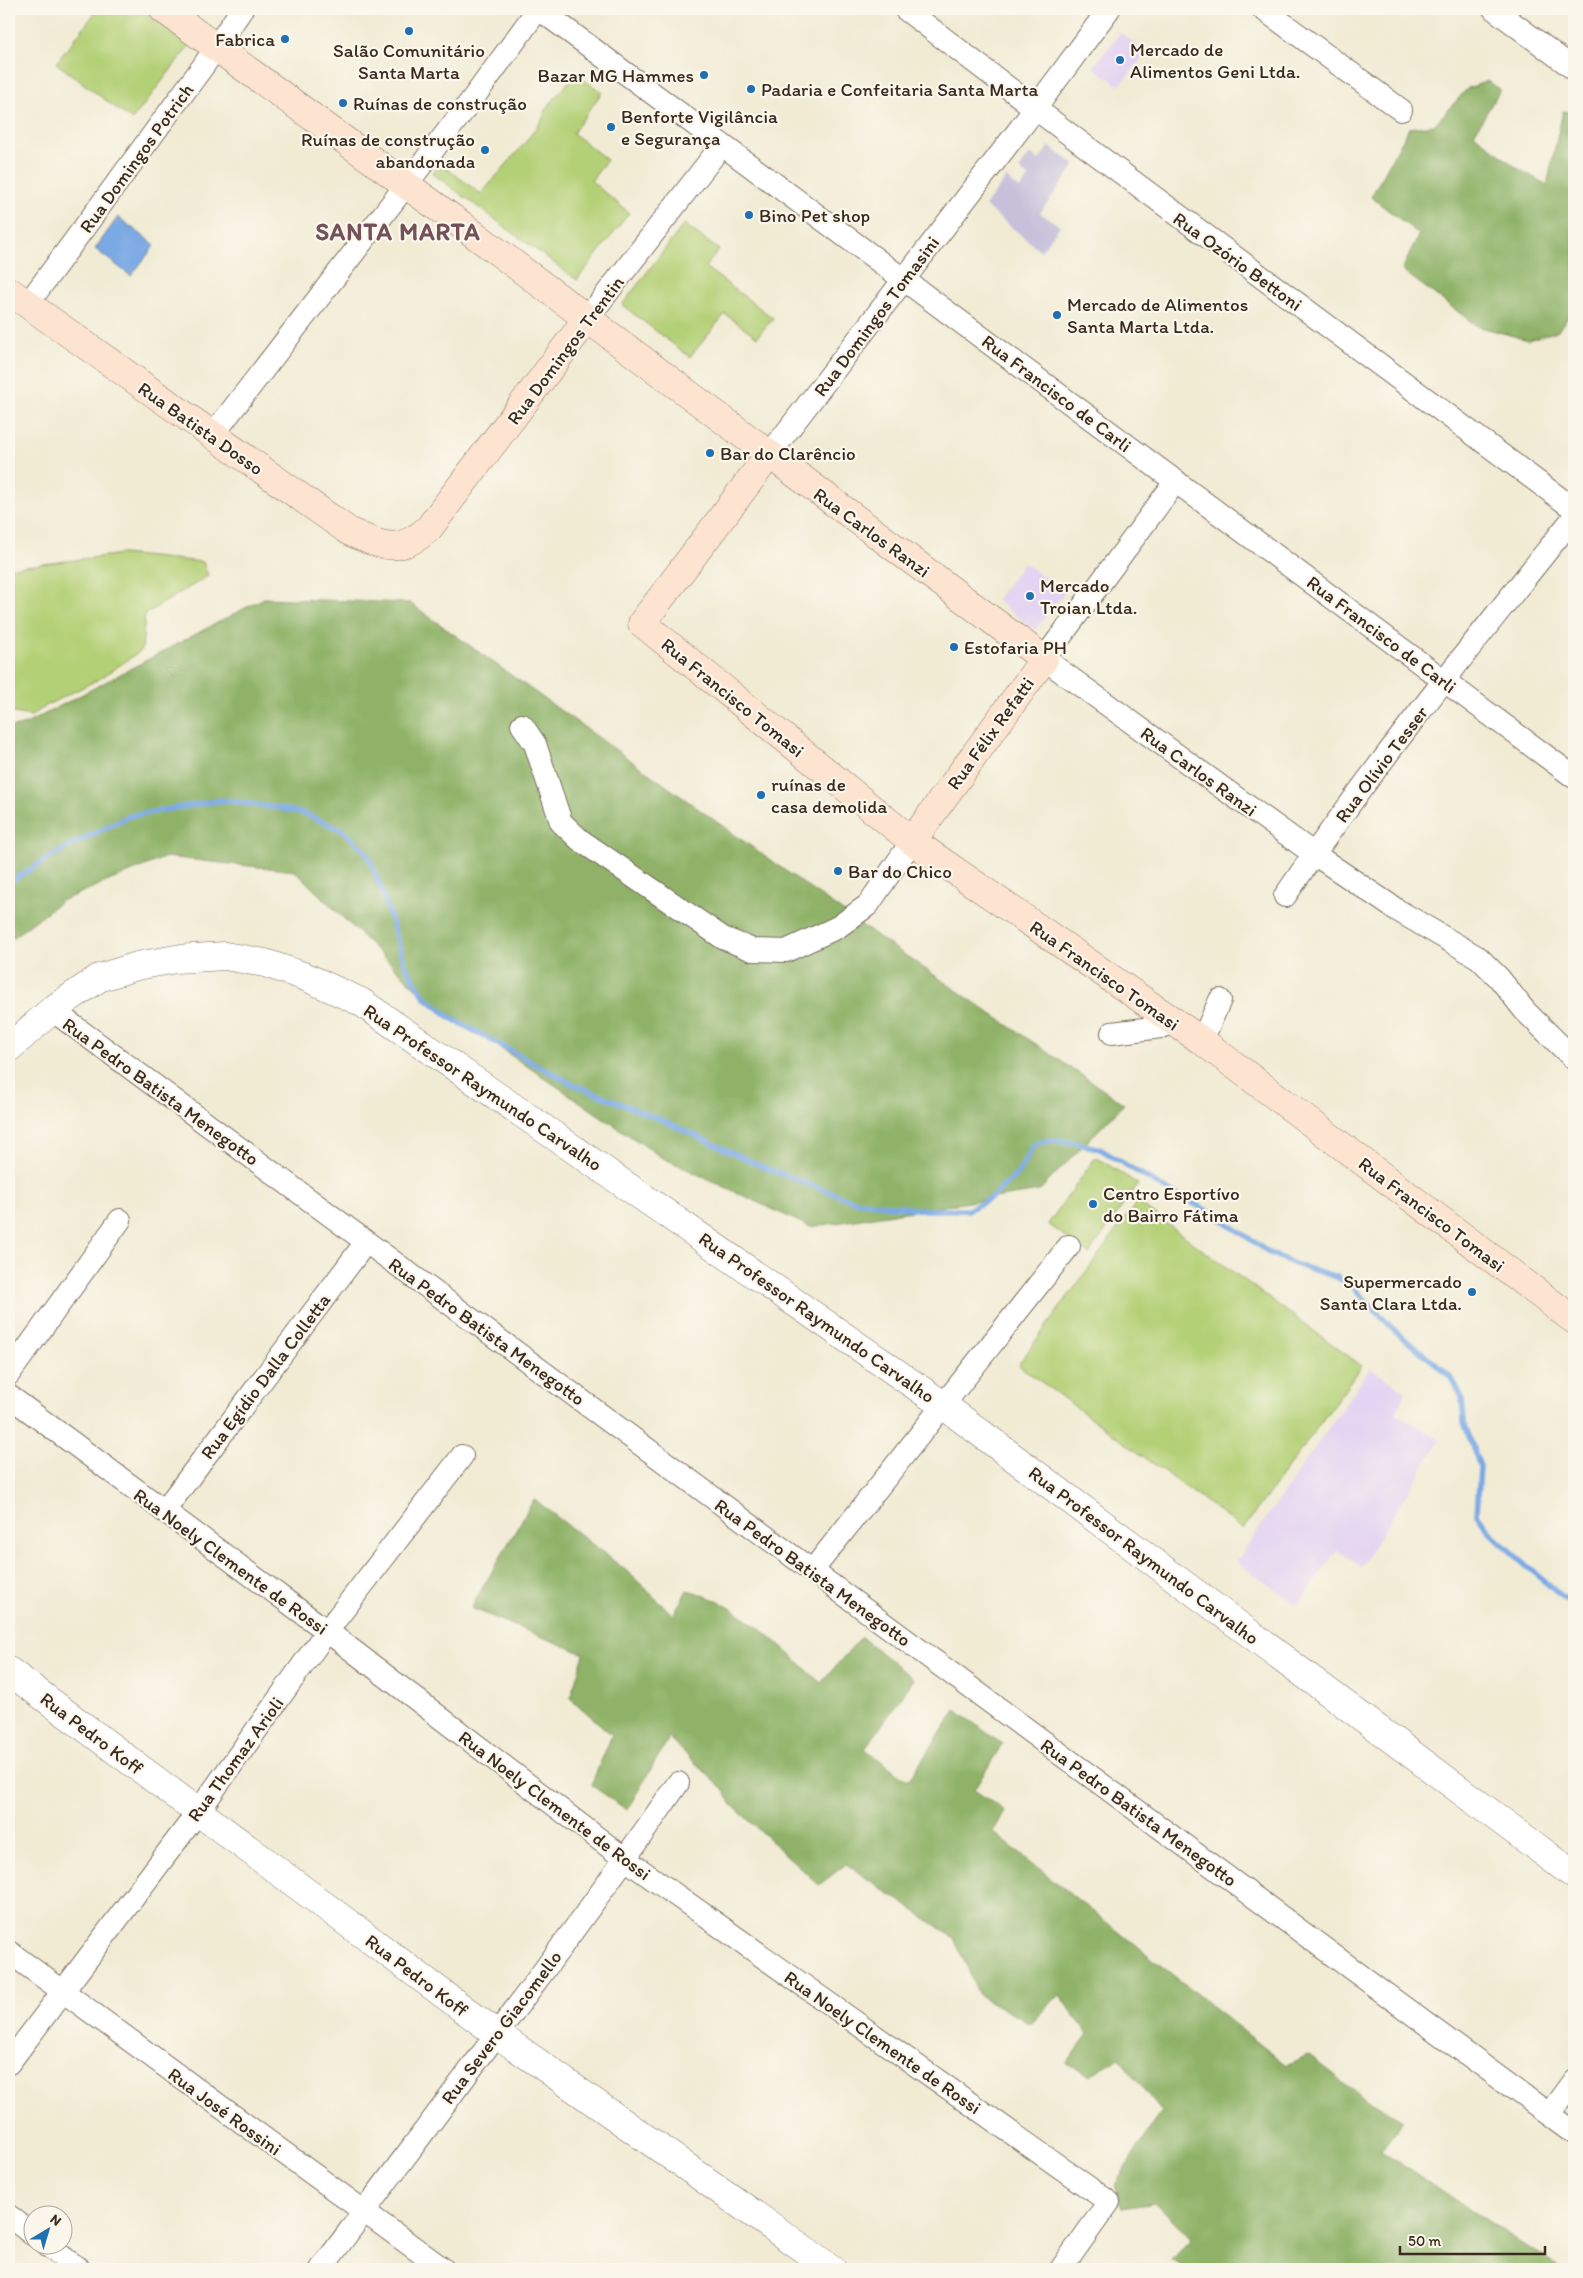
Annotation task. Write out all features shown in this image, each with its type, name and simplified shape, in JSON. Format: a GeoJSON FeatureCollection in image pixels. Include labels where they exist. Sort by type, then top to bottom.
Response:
{"type":"FeatureCollection","features":[{"type":"Feature","properties":{"kind":"main road","name":"Rua Carlos Ranzi"},"geometry":{"type":"LineString","coordinates":[[163,9],[406,184],[1044,659]]}},
{"type":"Feature","properties":{"kind":"main road","name":"Rua Batista Dosso"},"geometry":{"type":"LineString","coordinates":[[18,298],[350,532],[379,545],[401,546]]}},
{"type":"Feature","properties":{"kind":"main road","name":"Rua Domingos Trentin"},"geometry":{"type":"LineString","coordinates":[[401,546],[418,538],[429,528],[587,319]]}},
{"type":"Feature","properties":{"kind":"main road","name":"Rua Domingos Tomasini"},"geometry":{"type":"LineString","coordinates":[[642,623],[769,456]]}},
{"type":"Feature","properties":{"kind":"main road","name":"Rua Francisco Tomasi"},"geometry":{"type":"LineString","coordinates":[[642,623],[912,841],[1202,1042],[1574,1320]]}},
{"type":"Feature","properties":{"kind":"main road","name":"Rua Félix Refatti"},"geometry":{"type":"LineString","coordinates":[[912,841],[1044,659]]}},
{"type":"Feature","properties":{"kind":"street","name":"Rua Domingos Potrich"},"geometry":{"type":"LineString","coordinates":[[18,298],[204,65],[242,9]]}},
{"type":"Feature","properties":{"kind":"street","name":"Rua Francisco de Carli"},"geometry":{"type":"LineString","coordinates":[[538,9],[1574,777]]}},
{"type":"Feature","properties":{"kind":"street"},"geometry":{"type":"LineString","coordinates":[[212,436],[538,9]]}},
{"type":"Feature","properties":{"kind":"street","name":"Rua Ozório Bettoni"},"geometry":{"type":"LineString","coordinates":[[906,9],[1035,108],[1574,509]]}},
{"type":"Feature","properties":{"kind":"street","name":"Rua Domingos Tomasini"},"geometry":{"type":"LineString","coordinates":[[769,456],[1109,9]]}},
{"type":"Feature","properties":{"kind":"street"},"geometry":{"type":"LineString","coordinates":[[1263,9],[1401,110]]}},
{"type":"Feature","properties":{"kind":"street"},"geometry":{"type":"LineString","coordinates":[[1494,9],[1574,69]]}},
{"type":"Feature","properties":{"kind":"street","name":"Rua Domingos Trentin"},"geometry":{"type":"LineString","coordinates":[[587,319],[722,145]]}},
{"type":"Feature","properties":{"kind":"street","name":"Rua Félix Refatti"},"geometry":{"type":"LineString","coordinates":[[1044,659],[1176,481]]}},
{"type":"Feature","properties":{"kind":"street","name":"Rua Olívio Tesser"},"geometry":{"type":"LineString","coordinates":[[1285,896],[1314,854],[1444,680],[1574,517]]}},
{"type":"Feature","properties":{"kind":"street","name":"Rua Carlos Ranzi"},"geometry":{"type":"LineString","coordinates":[[1044,659],[1314,854],[1397,910],[1479,958],[1499,978],[1525,1011],[1574,1059]]}},
{"type":"Feature","properties":{"kind":"street"},"geometry":{"type":"LineString","coordinates":[[522,725],[535,744],[562,822],[580,840],[723,938],[753,950],[786,951],[838,927],[868,905],[912,841]]}},
{"type":"Feature","properties":{"kind":"street","name":"Rua Professor Raymundo Carvalho"},"geometry":{"type":"LineString","coordinates":[[9,1048],[52,1010],[98,978],[137,966],[176,959],[225,956],[265,963],[306,977],[361,1002],[943,1405],[1574,1875]]}},
{"type":"Feature","properties":{"kind":"street"},"geometry":{"type":"LineString","coordinates":[[1202,1042],[1220,1000]]}},
{"type":"Feature","properties":{"kind":"street","name":"Rua Pedro Batista Menegotto"},"geometry":{"type":"LineString","coordinates":[[52,1010],[1574,2133]]}},
{"type":"Feature","properties":{"kind":"street"},"geometry":{"type":"LineString","coordinates":[[1112,1033],[1148,1029],[1175,1023]]}},
{"type":"Feature","properties":{"kind":"street"},"geometry":{"type":"LineString","coordinates":[[9,1374],[120,1220]]}},
{"type":"Feature","properties":{"kind":"street","name":"Rua Egídio Dalla Colletta"},"geometry":{"type":"LineString","coordinates":[[164,1511],[366,1242]]}},
{"type":"Feature","properties":{"kind":"street"},"geometry":{"type":"LineString","coordinates":[[812,1571],[1068,1246]]}},
{"type":"Feature","properties":{"kind":"street","name":"Rua Noely Clemente de Rossi"},"geometry":{"type":"LineString","coordinates":[[9,1396],[327,1631],[625,1859],[1108,2202],[1061,2269]]}},
{"type":"Feature","properties":{"kind":"street","name":"Rua Thomaz Arioli"},"geometry":{"type":"LineString","coordinates":[[9,2063],[61,1991],[198,1812],[327,1631],[462,1456]]}},
{"type":"Feature","properties":{"kind":"street","name":"Rua Pedro Koff"},"geometry":{"type":"LineString","coordinates":[[9,1671],[497,2034],[832,2269]]}},
{"type":"Feature","properties":{"kind":"street","name":"Rua Severo Giacomello"},"geometry":{"type":"LineString","coordinates":[[321,2269],[497,2034],[678,1783]]}},
{"type":"Feature","properties":{"kind":"street","name":"Rua José Rossini"},"geometry":{"type":"LineString","coordinates":[[9,1952],[442,2269]]}},
{"type":"Feature","properties":{"kind":"street"},"geometry":{"type":"LineString","coordinates":[[1549,2114],[1574,2080]]}},
{"type":"Feature","properties":{"kind":"street"},"geometry":{"type":"LineString","coordinates":[[9,2216],[22,2226]]}},
{"type":"Feature","properties":{"kind":"street"},"geometry":{"type":"LineString","coordinates":[[61,2256],[79,2269]]}},
{"type":"Feature","properties":{"kind":"shaded area","name":"Mercado de Alimentos Geni Ltda."},"geometry":{"type":"Polygon","coordinates":[[[1120,33],[1147,52],[1119,86],[1093,67],[1120,33]]]}},
{"type":"Feature","properties":{"kind":"shaded area"},"geometry":{"type":"Polygon","coordinates":[[[1049,146],[1075,165],[1040,213],[1060,226],[1041,251],[985,206],[1006,178],[1020,189],[1029,177],[1019,169],[1030,154],[1039,160],[1049,146]]]}},
{"type":"Feature","properties":{"kind":"shaded area","name":"Mercado Troian Ltda."},"geometry":{"type":"Polygon","coordinates":[[[1024,563],[1065,592],[1035,630],[996,600],[1024,563]]]}},
{"type":"Feature","properties":{"kind":"shaded area"},"geometry":{"type":"Polygon","coordinates":[[[1370,1368],[1406,1392],[1396,1413],[1440,1440],[1361,1567],[1337,1550],[1298,1605],[1236,1562],[1370,1368]]]}},
{"type":"Feature","properties":{"kind":"green space"},"geometry":{"type":"Polygon","coordinates":[[[98,9],[140,9],[190,45],[132,120],[56,63],[98,9]]]}},
{"type":"Feature","properties":{"kind":"green space"},"geometry":{"type":"Polygon","coordinates":[[[575,74],[602,92],[573,133],[607,160],[591,181],[629,213],[577,280],[432,173],[442,165],[481,194],[524,144],[542,120],[545,110],[575,74]]]}},
{"type":"Feature","properties":{"kind":"green space"},"geometry":{"type":"Polygon","coordinates":[[[1488,81],[1500,90],[1474,134],[1517,168],[1547,185],[1563,111],[1574,112],[1574,309],[1558,331],[1528,340],[1477,326],[1402,270],[1419,234],[1371,197],[1409,128],[1434,125],[1468,88],[1488,81]]]}},
{"type":"Feature","properties":{"kind":"green space"},"geometry":{"type":"Polygon","coordinates":[[[684,224],[719,250],[705,267],[773,318],[757,337],[725,314],[690,357],[622,305],[684,224]]]}},
{"type":"Feature","properties":{"kind":"green space"},"geometry":{"type":"Polygon","coordinates":[[[122,554],[203,562],[208,576],[145,614],[142,650],[101,678],[49,704],[31,716],[9,712],[9,568],[122,554]]]}},
{"type":"Feature","properties":{"kind":"green space"},"geometry":{"type":"Polygon","coordinates":[[[264,598],[410,603],[881,939],[1124,1104],[1039,1191],[810,1227],[661,1157],[425,997],[295,871],[166,857],[61,901],[9,941],[9,728],[26,724],[264,598]]]}},
{"type":"Feature","properties":{"kind":"green space","name":"Centro Esportívo do Bairro Fátima"},"geometry":{"type":"Polygon","coordinates":[[[1096,1157],[1138,1184],[1089,1254],[1048,1224],[1096,1157]]]}},
{"type":"Feature","properties":{"kind":"green space"},"geometry":{"type":"Polygon","coordinates":[[[1137,1202],[1362,1366],[1243,1529],[1018,1365],[1137,1202]]]}},
{"type":"Feature","properties":{"kind":"green space"},"geometry":{"type":"Polygon","coordinates":[[[534,1499],[628,1572],[673,1615],[687,1590],[707,1596],[743,1616],[759,1628],[821,1683],[861,1637],[914,1679],[865,1749],[908,1781],[956,1710],[1002,1744],[974,1790],[1005,1811],[993,1832],[1286,2065],[1308,2055],[1362,2097],[1404,2121],[1381,2151],[1561,2269],[1187,2269],[1171,2259],[1191,2239],[1155,2203],[1122,2208],[1115,2185],[1161,2111],[1119,2058],[1090,2075],[1066,2064],[1088,2034],[1059,1995],[1030,2024],[979,1995],[954,1938],[846,1864],[819,1885],[732,1805],[723,1789],[669,1738],[627,1810],[591,1785],[612,1735],[570,1698],[584,1654],[471,1608],[534,1499]]]}},
{"type":"Feature","properties":{"kind":"water"},"geometry":{"type":"Polygon","coordinates":[[[118,217],[155,245],[131,276],[95,249],[118,217]]]}},
{"type":"Feature","properties":{"kind":"waterway"},"geometry":{"type":"LineString","coordinates":[[9,882],[71,845],[129,816],[222,800],[279,808],[305,814],[344,831],[367,853],[383,894],[405,965],[425,997],[451,1018],[570,1083],[664,1121],[763,1167],[854,1201],[925,1210],[968,1210],[991,1198],[1018,1173],[1034,1144],[1052,1140],[1077,1143],[1100,1149],[1167,1190],[1214,1214],[1270,1253],[1297,1265],[1337,1277],[1351,1285],[1396,1332],[1439,1366],[1452,1379],[1462,1397],[1464,1422],[1480,1467],[1477,1514],[1491,1534],[1562,1597],[1574,1603]]}},
{"type":"Feature","properties":{"kind":"place","name":"Salão Comunitário Santa Marta"},"geometry":{"type":"Point","coordinates":[409,31]}},
{"type":"Feature","properties":{"kind":"place","name":"Fabrica"},"geometry":{"type":"Point","coordinates":[285,39]}},
{"type":"Feature","properties":{"kind":"place","name":"Mercado de Alimentos Geni Ltda."},"geometry":{"type":"Point","coordinates":[1120,60]}},
{"type":"Feature","properties":{"kind":"place","name":"Bazar MG Hammes"},"geometry":{"type":"Point","coordinates":[704,75]}},
{"type":"Feature","properties":{"kind":"place","name":"Padaria e Confeitaria Santa Marta"},"geometry":{"type":"Point","coordinates":[751,89]}},
{"type":"Feature","properties":{"kind":"place","name":"Ruínas de construção"},"geometry":{"type":"Point","coordinates":[343,103]}},
{"type":"Feature","properties":{"kind":"place","name":"Benforte Vigilância e Segurança"},"geometry":{"type":"Point","coordinates":[611,127]}},
{"type":"Feature","properties":{"kind":"place","name":"Ruínas de construção abandonada"},"geometry":{"type":"Point","coordinates":[485,150]}},
{"type":"Feature","properties":{"kind":"place","name":"Bino Pet shop"},"geometry":{"type":"Point","coordinates":[749,215]}},
{"type":"Feature","properties":{"kind":"place","name":"Mercado de Alimentos Santa Marta Ltda."},"geometry":{"type":"Point","coordinates":[1057,315]}},
{"type":"Feature","properties":{"kind":"place","name":"Bar do Clarêncio"},"geometry":{"type":"Point","coordinates":[710,453]}},
{"type":"Feature","properties":{"kind":"place","name":"Mercado Troian Ltda."},"geometry":{"type":"Point","coordinates":[1030,596]}},
{"type":"Feature","properties":{"kind":"place","name":"Estofaria PH"},"geometry":{"type":"Point","coordinates":[954,647]}},
{"type":"Feature","properties":{"kind":"place","name":"ruínas de casa demolida"},"geometry":{"type":"Point","coordinates":[761,795]}},
{"type":"Feature","properties":{"kind":"place","name":"Bar do Chico"},"geometry":{"type":"Point","coordinates":[838,871]}},
{"type":"Feature","properties":{"kind":"place","name":"Centro Esportívo do Bairro Fátima"},"geometry":{"type":"Point","coordinates":[1093,1204]}},
{"type":"Feature","properties":{"kind":"place","name":"Supermercado Santa Clara Ltda."},"geometry":{"type":"Point","coordinates":[1472,1292]}},
{"type":"Feature","properties":{"kind":"district","name":"SANTA MARTA"},"geometry":{"type":"Point","coordinates":[398,232]}}]}
